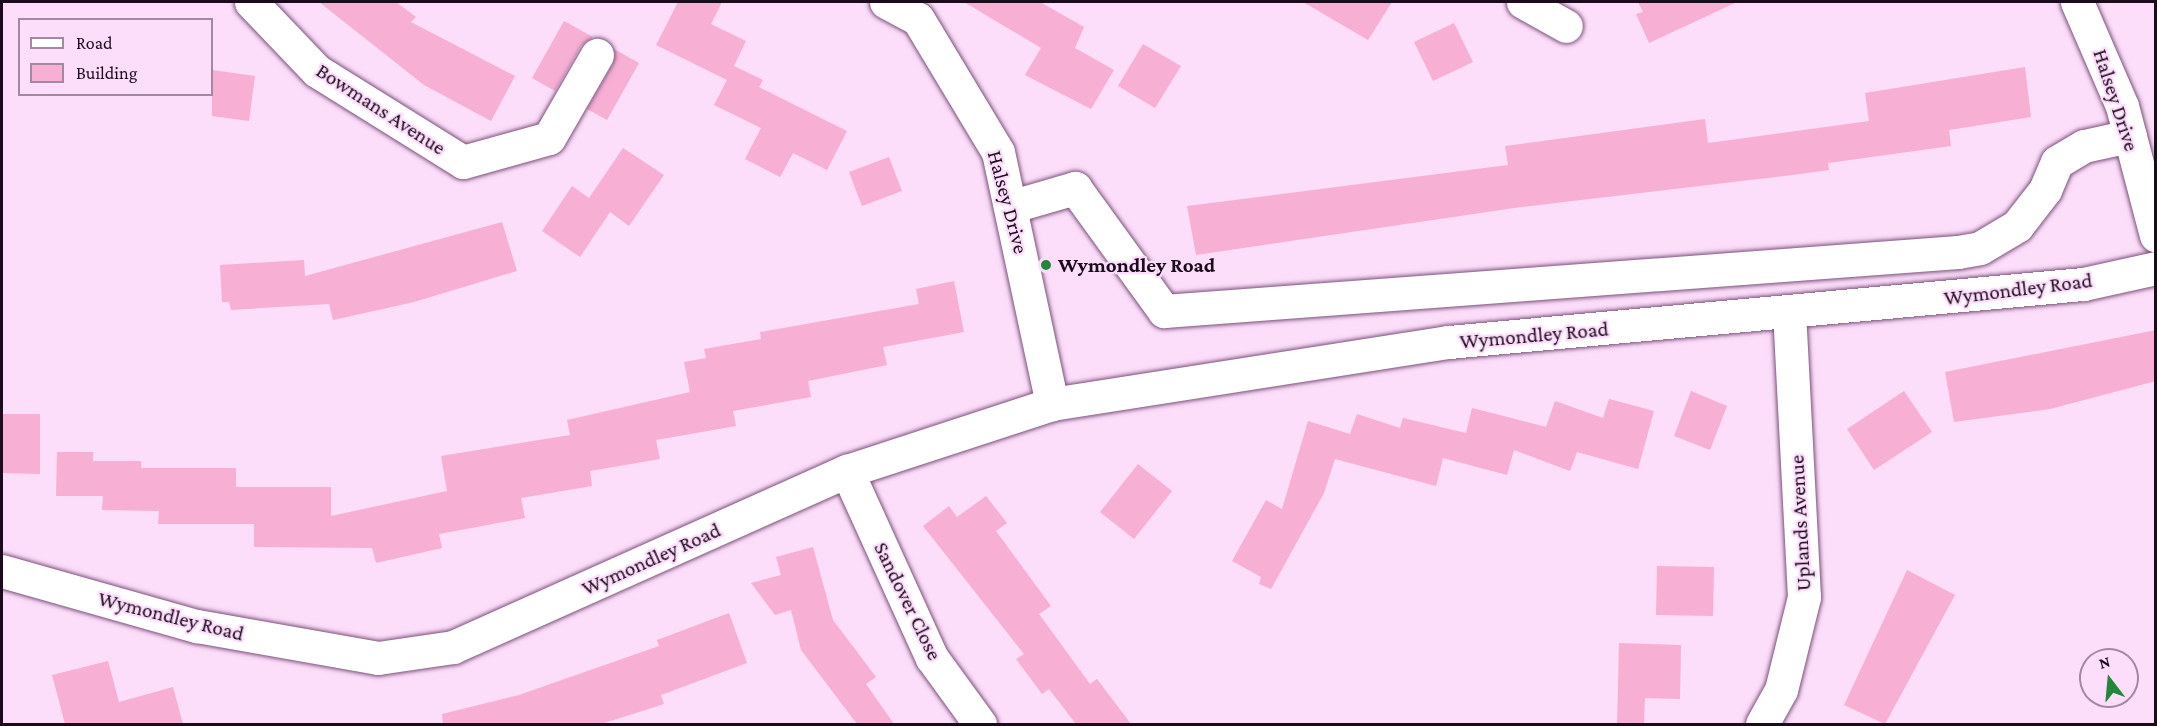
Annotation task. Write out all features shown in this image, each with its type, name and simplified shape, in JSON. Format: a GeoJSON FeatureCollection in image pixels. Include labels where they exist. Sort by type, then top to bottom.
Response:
{"type":"FeatureCollection","features":[{"type":"Feature","properties":{"kind":"street","name":"Bowmans Avenue"},"geometry":{"type":"LineString","coordinates":[[251,2],[317,71],[463,162],[549,138],[597,55]]}},
{"type":"Feature","properties":{"kind":"street","name":"Halsey Drive"},"geometry":{"type":"LineString","coordinates":[[886,2],[918,19],[998,152],[1013,206],[1052,404]]}},
{"type":"Feature","properties":{"kind":"street"},"geometry":{"type":"LineString","coordinates":[[1523,2],[1566,26]]}},
{"type":"Feature","properties":{"kind":"street","name":"Halsey Drive"},"geometry":{"type":"LineString","coordinates":[[2077,2],[2108,67],[2130,136],[2156,236]]}},
{"type":"Feature","properties":{"kind":"street","name":"Wymondley Road"},"geometry":{"type":"LineString","coordinates":[[1013,206],[1075,188],[1164,311],[1958,252],[1980,248],[2017,226],[2044,190],[2057,162],[2084,146],[2130,136]]}},
{"type":"Feature","properties":{"kind":"street","name":"Wymondley Road"},"geometry":{"type":"LineString","coordinates":[[2,571],[197,627],[378,658],[453,647],[847,471],[1052,404],[1449,342],[1789,314],[2083,284],[2156,268]]}},
{"type":"Feature","properties":{"kind":"street","name":"Uplands Avenue"},"geometry":{"type":"LineString","coordinates":[[1761,724],[1781,690],[1804,597],[1789,314]]}},
{"type":"Feature","properties":{"kind":"street","name":"Sandover Close"},"geometry":{"type":"LineString","coordinates":[[847,471],[932,658],[980,724]]}},
{"type":"Feature","properties":{"kind":"building"},"geometry":{"type":"Polygon","coordinates":[[[319,2],[396,2],[416,17],[411,22],[515,76],[491,121],[424,85],[319,2]]]}},
{"type":"Feature","properties":{"kind":"building"},"geometry":{"type":"Polygon","coordinates":[[[678,2],[722,2],[711,24],[746,41],[734,66],[763,80],[759,87],[847,131],[827,170],[793,153],[780,177],[745,159],[761,128],[714,105],[727,80],[656,45],[678,2]]]}},
{"type":"Feature","properties":{"kind":"building"},"geometry":{"type":"Polygon","coordinates":[[[964,2],[1040,2],[1084,27],[1075,48],[1114,70],[1091,109],[1025,75],[1041,48],[964,2]]]}},
{"type":"Feature","properties":{"kind":"building"},"geometry":{"type":"Polygon","coordinates":[[[1303,2],[1392,2],[1368,40],[1303,2]]]}},
{"type":"Feature","properties":{"kind":"building"},"geometry":{"type":"Polygon","coordinates":[[[1638,2],[1737,2],[1649,43],[1636,14],[1643,12],[1638,2]]]}},
{"type":"Feature","properties":{"kind":"building"},"geometry":{"type":"Polygon","coordinates":[[[564,21],[593,37],[581,46],[555,91],[532,78],[564,21]]]}},
{"type":"Feature","properties":{"kind":"building"},"geometry":{"type":"Polygon","coordinates":[[[1454,23],[1473,62],[1433,81],[1414,42],[1454,23]]]}},
{"type":"Feature","properties":{"kind":"building"},"geometry":{"type":"Polygon","coordinates":[[[1143,44],[1181,66],[1155,108],[1118,86],[1143,44]]]}},
{"type":"Feature","properties":{"kind":"building"},"geometry":{"type":"Polygon","coordinates":[[[614,49],[639,63],[607,120],[587,109],[613,64],[614,49]]]}},
{"type":"Feature","properties":{"kind":"building"},"geometry":{"type":"Polygon","coordinates":[[[2025,67],[2031,117],[1949,130],[1951,146],[1828,163],[1829,170],[1514,208],[1196,255],[1187,206],[1508,165],[1505,146],[1705,119],[1708,143],[1869,121],[1865,93],[2025,67]]]}},
{"type":"Feature","properties":{"kind":"building"},"geometry":{"type":"Polygon","coordinates":[[[213,70],[255,76],[249,121],[212,116],[213,70]]]}},
{"type":"Feature","properties":{"kind":"building"},"geometry":{"type":"Polygon","coordinates":[[[623,148],[664,175],[629,226],[610,212],[580,257],[542,231],[572,186],[589,198],[623,148]]]}},
{"type":"Feature","properties":{"kind":"building"},"geometry":{"type":"Polygon","coordinates":[[[889,157],[902,191],[862,206],[849,172],[889,157]]]}},
{"type":"Feature","properties":{"kind":"building"},"geometry":{"type":"Polygon","coordinates":[[[502,222],[517,271],[414,302],[333,320],[329,304],[231,310],[229,302],[222,302],[220,265],[304,260],[305,276],[502,222]]]}},
{"type":"Feature","properties":{"kind":"building"},"geometry":{"type":"Polygon","coordinates":[[[954,281],[964,332],[883,347],[887,365],[808,381],[811,397],[733,411],[736,426],[656,440],[660,459],[590,471],[592,486],[521,498],[525,518],[439,534],[442,548],[376,563],[372,548],[254,547],[254,524],[158,524],[159,511],[102,510],[103,496],[56,496],[57,452],[93,452],[93,461],[141,461],[141,468],[236,468],[236,487],[331,487],[331,516],[447,491],[441,456],[570,435],[567,420],[690,392],[684,362],[706,358],[704,349],[761,339],[760,332],[919,304],[916,289],[954,281]]]}},
{"type":"Feature","properties":{"kind":"building"},"geometry":{"type":"Polygon","coordinates":[[[2156,330],[2156,381],[2050,409],[1954,422],[1945,372],[2156,330]]]}},
{"type":"Feature","properties":{"kind":"building"},"geometry":{"type":"Polygon","coordinates":[[[1691,391],[1727,406],[1710,450],[1674,436],[1691,391]]]}},
{"type":"Feature","properties":{"kind":"building"},"geometry":{"type":"Polygon","coordinates":[[[1904,391],[1932,432],[1874,470],[1847,429],[1904,391]]]}},
{"type":"Feature","properties":{"kind":"building"},"geometry":{"type":"Polygon","coordinates":[[[1609,399],[1654,411],[1638,469],[1577,452],[1570,471],[1514,450],[1507,475],[1443,458],[1436,486],[1335,459],[1324,493],[1271,589],[1259,584],[1261,577],[1232,561],[1266,500],[1282,509],[1308,421],[1350,434],[1357,414],[1400,428],[1403,418],[1466,433],[1472,408],[1546,427],[1555,401],[1603,418],[1609,399]]]}},
{"type":"Feature","properties":{"kind":"building"},"geometry":{"type":"Polygon","coordinates":[[[2,414],[40,414],[40,474],[2,473],[2,414]]]}},
{"type":"Feature","properties":{"kind":"building"},"geometry":{"type":"Polygon","coordinates":[[[1138,464],[1172,491],[1134,539],[1100,512],[1138,464]]]}},
{"type":"Feature","properties":{"kind":"building"},"geometry":{"type":"Polygon","coordinates":[[[986,496],[1007,523],[996,531],[1051,606],[1039,614],[1090,684],[1097,679],[1131,724],[1076,724],[1049,689],[1042,694],[1016,659],[1024,654],[923,526],[949,506],[957,517],[986,496]]]}},
{"type":"Feature","properties":{"kind":"building"},"geometry":{"type":"Polygon","coordinates":[[[813,547],[833,620],[876,677],[866,684],[894,724],[857,724],[801,650],[791,610],[775,615],[751,583],[781,575],[776,557],[813,547]]]}},
{"type":"Feature","properties":{"kind":"building"},"geometry":{"type":"Polygon","coordinates":[[[1657,566],[1714,567],[1713,616],[1656,615],[1657,566]]]}},
{"type":"Feature","properties":{"kind":"building"},"geometry":{"type":"Polygon","coordinates":[[[1907,570],[1955,595],[1885,724],[1844,705],[1907,570]]]}},
{"type":"Feature","properties":{"kind":"building"},"geometry":{"type":"Polygon","coordinates":[[[729,613],[747,663],[661,695],[664,704],[601,724],[443,724],[442,714],[519,695],[659,646],[657,640],[729,613]]]}},
{"type":"Feature","properties":{"kind":"building"},"geometry":{"type":"Polygon","coordinates":[[[1619,643],[1681,645],[1680,699],[1645,698],[1644,724],[1617,724],[1619,643]]]}},
{"type":"Feature","properties":{"kind":"building"},"geometry":{"type":"Polygon","coordinates":[[[108,661],[119,702],[173,687],[183,724],[65,724],[52,675],[108,661]]]}},
{"type":"Feature","properties":{"kind":"place","name":"Wymondley Road"},"geometry":{"type":"Point","coordinates":[1046,265]}}]}
